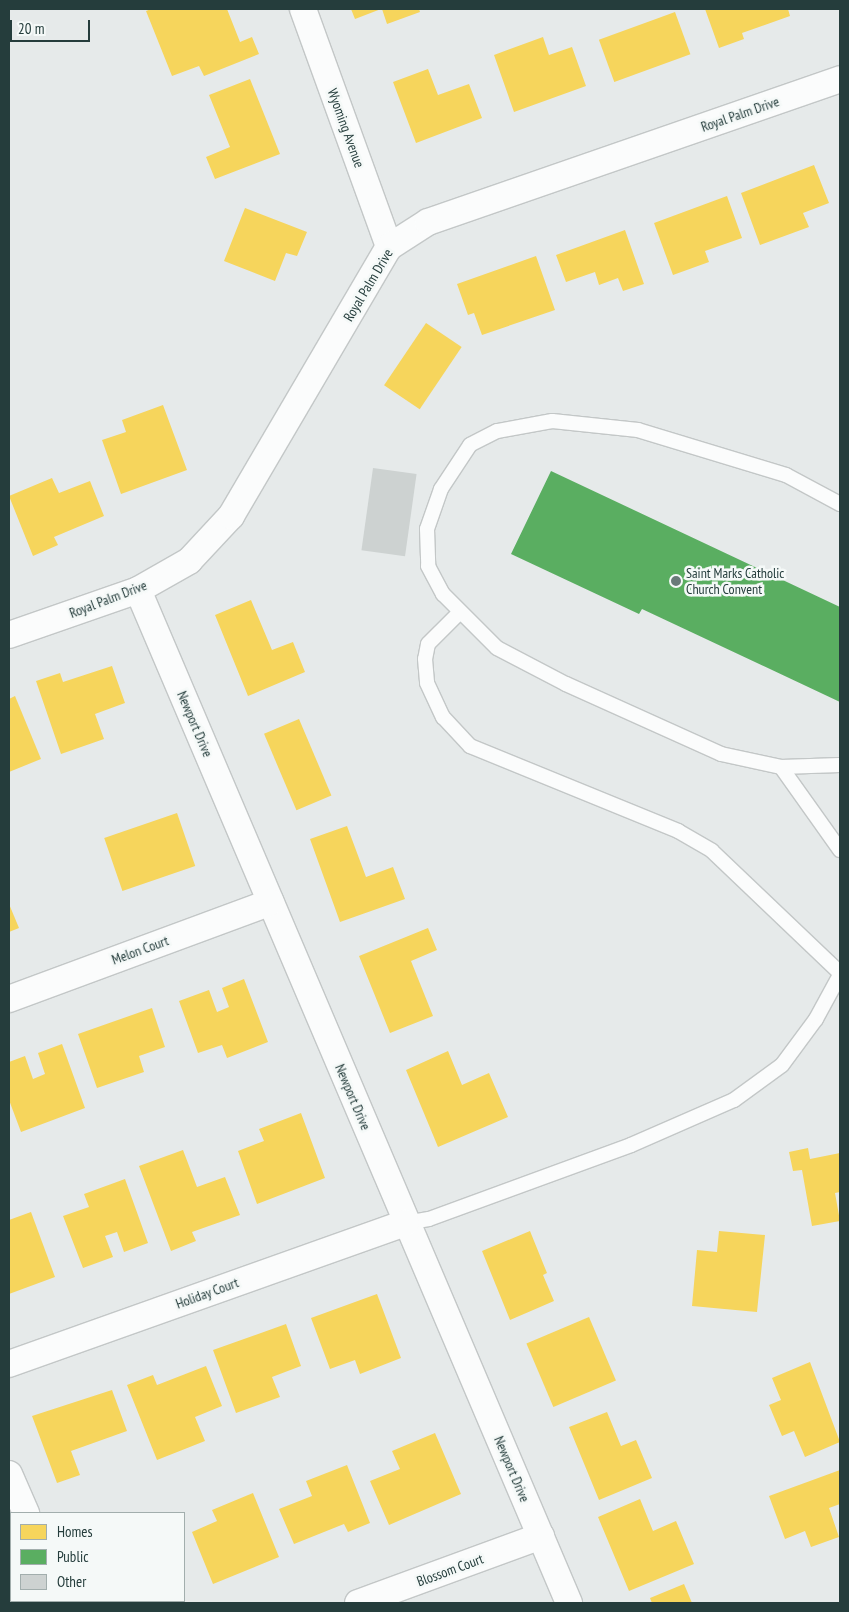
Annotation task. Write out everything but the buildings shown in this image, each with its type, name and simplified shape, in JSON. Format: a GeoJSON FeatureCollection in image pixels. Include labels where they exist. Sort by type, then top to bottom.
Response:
{"type":"FeatureCollection","features":[{"type":"Feature","properties":{"kind":"street","name":"Wyoming Avenue"},"geometry":{"type":"LineString","coordinates":[[303,9],[389,247]]}},
{"type":"Feature","properties":{"kind":"street","name":"Royal Palm Drive"},"geometry":{"type":"LineString","coordinates":[[9,635],[138,590],[189,561],[232,516],[389,247],[428,222],[840,79]]}},
{"type":"Feature","properties":{"kind":"street","name":"Newport Drive"},"geometry":{"type":"LineString","coordinates":[[138,590],[569,1603]]}},
{"type":"Feature","properties":{"kind":"street","name":"Melon Court"},"geometry":{"type":"LineString","coordinates":[[9,999],[271,902]]}},
{"type":"Feature","properties":{"kind":"street","name":"Holiday Court"},"geometry":{"type":"LineString","coordinates":[[9,1364],[406,1223]]}},
{"type":"Feature","properties":{"kind":"street"},"geometry":{"type":"LineString","coordinates":[[9,1474],[26,1512]]}},
{"type":"Feature","properties":{"kind":"street","name":"Blossom Court"},"geometry":{"type":"LineString","coordinates":[[358,1603],[541,1536]]}},
{"type":"Feature","properties":{"kind":"lane"},"geometry":{"type":"LineString","coordinates":[[840,504],[786,474],[638,430],[552,421],[497,431],[470,446],[441,489],[426,530],[428,566],[443,594],[497,648],[566,684],[721,754],[781,767],[840,765]]}},
{"type":"Feature","properties":{"kind":"lane"},"geometry":{"type":"LineString","coordinates":[[406,1223],[429,1220],[631,1145],[734,1100],[782,1065],[816,1019],[840,974],[712,851],[678,831],[470,746],[443,717],[427,683],[425,659],[428,644],[460,612]]}},
{"type":"Feature","properties":{"kind":"lane"},"geometry":{"type":"LineString","coordinates":[[781,767],[840,850]]}},
{"type":"Feature","properties":{"kind":"place","name":"Saint Marks Catholic Church Convent"},"geometry":{"type":"Point","coordinates":[676,581]}}]}
